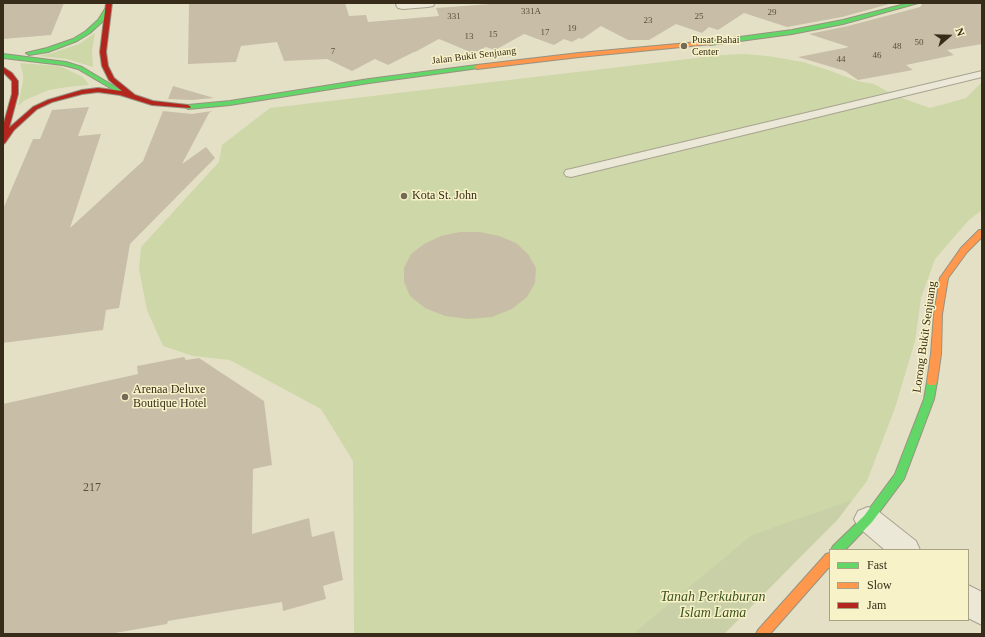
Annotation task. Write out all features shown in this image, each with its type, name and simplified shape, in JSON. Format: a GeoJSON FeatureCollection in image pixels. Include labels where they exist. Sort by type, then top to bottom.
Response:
{"type":"FeatureCollection","features":[{"type":"Feature","properties":{"kind":"main road","name":"Jalan Bukit Senjuang"},"geometry":{"type":"LineString","coordinates":[[108,7],[103,52],[105,66],[111,79],[132,96],[152,103],[169,106],[192,106],[230,103],[369,81],[473,67],[579,55],[712,43],[792,32],[843,22],[915,3]]}},
{"type":"Feature","properties":{"kind":"main road"},"geometry":{"type":"LineString","coordinates":[[5,56],[48,50],[64,45],[88,32],[100,21],[108,7]]}},
{"type":"Feature","properties":{"kind":"main road"},"geometry":{"type":"LineString","coordinates":[[5,56],[64,63],[80,68],[121,92],[132,96]]}},
{"type":"Feature","properties":{"kind":"main road"},"geometry":{"type":"LineString","coordinates":[[3,70],[10,74],[15,81],[15,94],[3,141]]}},
{"type":"Feature","properties":{"kind":"main road"},"geometry":{"type":"LineString","coordinates":[[3,141],[22,119],[35,108],[50,101],[82,92],[98,90],[121,92]]}},
{"type":"Feature","properties":{"kind":"main road","name":"Lorong Bukit Senjuang"},"geometry":{"type":"LineString","coordinates":[[839,549],[868,519],[900,476],[929,399],[936,354],[938,314],[944,278],[964,250],[982,232]]}},
{"type":"Feature","properties":{"kind":"main road"},"geometry":{"type":"LineString","coordinates":[[762,634],[829,559]]}},
{"type":"Feature","properties":{"kind":"street"},"geometry":{"type":"LineString","coordinates":[[403,5],[428,3]]}},
{"type":"Feature","properties":{"kind":"street"},"geometry":{"type":"LineString","coordinates":[[868,519],[905,549]]}},
{"type":"Feature","properties":{"kind":"street"},"geometry":{"type":"LineString","coordinates":[[969,600],[982,611]]}},
{"type":"Feature","properties":{"kind":"lane"},"geometry":{"type":"LineString","coordinates":[[571,173],[982,74]]}},
{"type":"Feature","properties":{"kind":"green space"},"geometry":{"type":"Polygon","coordinates":[[[95,33],[92,51],[93,67],[67,59],[38,56],[79,44],[95,33]]]}},
{"type":"Feature","properties":{"kind":"green space"},"geometry":{"type":"Polygon","coordinates":[[[745,54],[803,62],[857,81],[874,84],[896,96],[930,108],[966,98],[982,82],[982,210],[969,220],[935,259],[921,298],[915,341],[895,408],[867,481],[838,519],[724,634],[354,634],[353,461],[321,409],[230,360],[193,356],[163,346],[147,310],[139,269],[141,247],[219,162],[222,145],[270,108],[722,55],[745,54]]]}},
{"type":"Feature","properties":{"kind":"green space"},"geometry":{"type":"Polygon","coordinates":[[[20,63],[60,66],[83,77],[89,85],[49,90],[25,100],[18,106],[23,81],[20,63]]]}},
{"type":"Feature","properties":{"kind":"green space","name":"Tanah Perkuburan Islam Lama"},"geometry":{"type":"Polygon","coordinates":[[[852,500],[838,519],[724,634],[633,634],[752,535],[852,500]]]}},
{"type":"Feature","properties":{"kind":"building"},"geometry":{"type":"Polygon","coordinates":[[[3,3],[64,3],[51,35],[3,39],[3,3]]]}},
{"type":"Feature","properties":{"kind":"building"},"geometry":{"type":"Polygon","coordinates":[[[189,3],[345,3],[349,16],[366,15],[368,22],[439,16],[436,8],[505,3],[893,3],[842,17],[787,27],[744,13],[718,30],[709,27],[702,33],[676,24],[649,40],[628,40],[601,26],[582,39],[579,38],[572,42],[564,39],[554,45],[524,34],[495,50],[486,47],[473,53],[439,39],[388,65],[375,59],[352,71],[327,59],[284,61],[277,42],[241,46],[236,62],[188,64],[189,3]]]}},
{"type":"Feature","properties":{"kind":"building"},"geometry":{"type":"Polygon","coordinates":[[[923,3],[982,3],[982,44],[947,50],[954,55],[906,65],[913,70],[858,80],[845,71],[798,57],[849,47],[809,34],[848,26],[920,7],[923,3]]]}},
{"type":"Feature","properties":{"kind":"building"},"geometry":{"type":"Polygon","coordinates":[[[173,86],[214,98],[192,100],[168,99],[173,86]]]}},
{"type":"Feature","properties":{"kind":"building"},"geometry":{"type":"Polygon","coordinates":[[[89,107],[78,136],[101,134],[70,228],[143,161],[163,111],[192,114],[212,111],[209,113],[182,164],[206,147],[215,158],[130,244],[119,308],[106,310],[103,330],[3,343],[3,209],[33,139],[40,139],[52,110],[89,107]]]}},
{"type":"Feature","properties":{"kind":"building"},"geometry":{"type":"Polygon","coordinates":[[[460,232],[480,232],[499,236],[516,243],[528,254],[536,268],[535,283],[527,297],[512,309],[492,317],[468,319],[445,316],[425,308],[410,296],[404,282],[404,268],[411,254],[424,244],[441,236],[460,232]]]}},
{"type":"Feature","properties":{"kind":"building"},"geometry":{"type":"Polygon","coordinates":[[[184,357],[186,360],[199,358],[264,401],[272,465],[253,469],[252,534],[309,518],[312,537],[334,531],[343,580],[323,586],[326,599],[283,611],[282,602],[168,621],[167,624],[109,634],[3,634],[3,404],[138,374],[137,366],[184,357]]]}},
{"type":"Feature","properties":{"kind":"traffic: fast"},"geometry":{"type":"LineString","coordinates":[[710,43],[792,32],[843,22],[915,3]]}},
{"type":"Feature","properties":{"kind":"traffic: fast"},"geometry":{"type":"LineString","coordinates":[[29,53],[48,50],[75,40],[88,32],[100,21],[107,10]]}},
{"type":"Feature","properties":{"kind":"traffic: fast"},"geometry":{"type":"LineString","coordinates":[[3,56],[64,63],[80,68],[119,91]]}},
{"type":"Feature","properties":{"kind":"traffic: fast"},"geometry":{"type":"LineString","coordinates":[[188,107],[230,103],[369,81],[477,67]]}},
{"type":"Feature","properties":{"kind":"traffic: fast"},"geometry":{"type":"LineString","coordinates":[[838,549],[868,519],[900,476],[929,399],[932,382]]}},
{"type":"Feature","properties":{"kind":"traffic: slow"},"geometry":{"type":"LineString","coordinates":[[477,67],[579,55],[710,43]]}},
{"type":"Feature","properties":{"kind":"traffic: slow"},"geometry":{"type":"LineString","coordinates":[[932,382],[936,354],[938,314],[944,278],[964,250],[982,232]]}},
{"type":"Feature","properties":{"kind":"traffic: slow"},"geometry":{"type":"LineString","coordinates":[[762,634],[829,559]]}},
{"type":"Feature","properties":{"kind":"traffic: jam"},"geometry":{"type":"LineString","coordinates":[[109,3],[103,52],[105,66],[111,79],[132,96]]}},
{"type":"Feature","properties":{"kind":"traffic: jam"},"geometry":{"type":"LineString","coordinates":[[3,69],[10,74],[15,81],[15,94],[4,135]]}},
{"type":"Feature","properties":{"kind":"traffic: jam"},"geometry":{"type":"LineString","coordinates":[[3,142],[12,129],[35,108],[50,101],[82,92],[98,90],[121,93],[152,103],[188,107]]}},
{"type":"Feature","properties":{"kind":"place","name":"Pusat Bahai Center"},"geometry":{"type":"Point","coordinates":[684,46]}},
{"type":"Feature","properties":{"kind":"place","name":"Kota St. John"},"geometry":{"type":"Point","coordinates":[404,196]}},
{"type":"Feature","properties":{"kind":"place","name":"Arenaa Deluxe Boutique Hotel"},"geometry":{"type":"Point","coordinates":[125,397]}}]}
